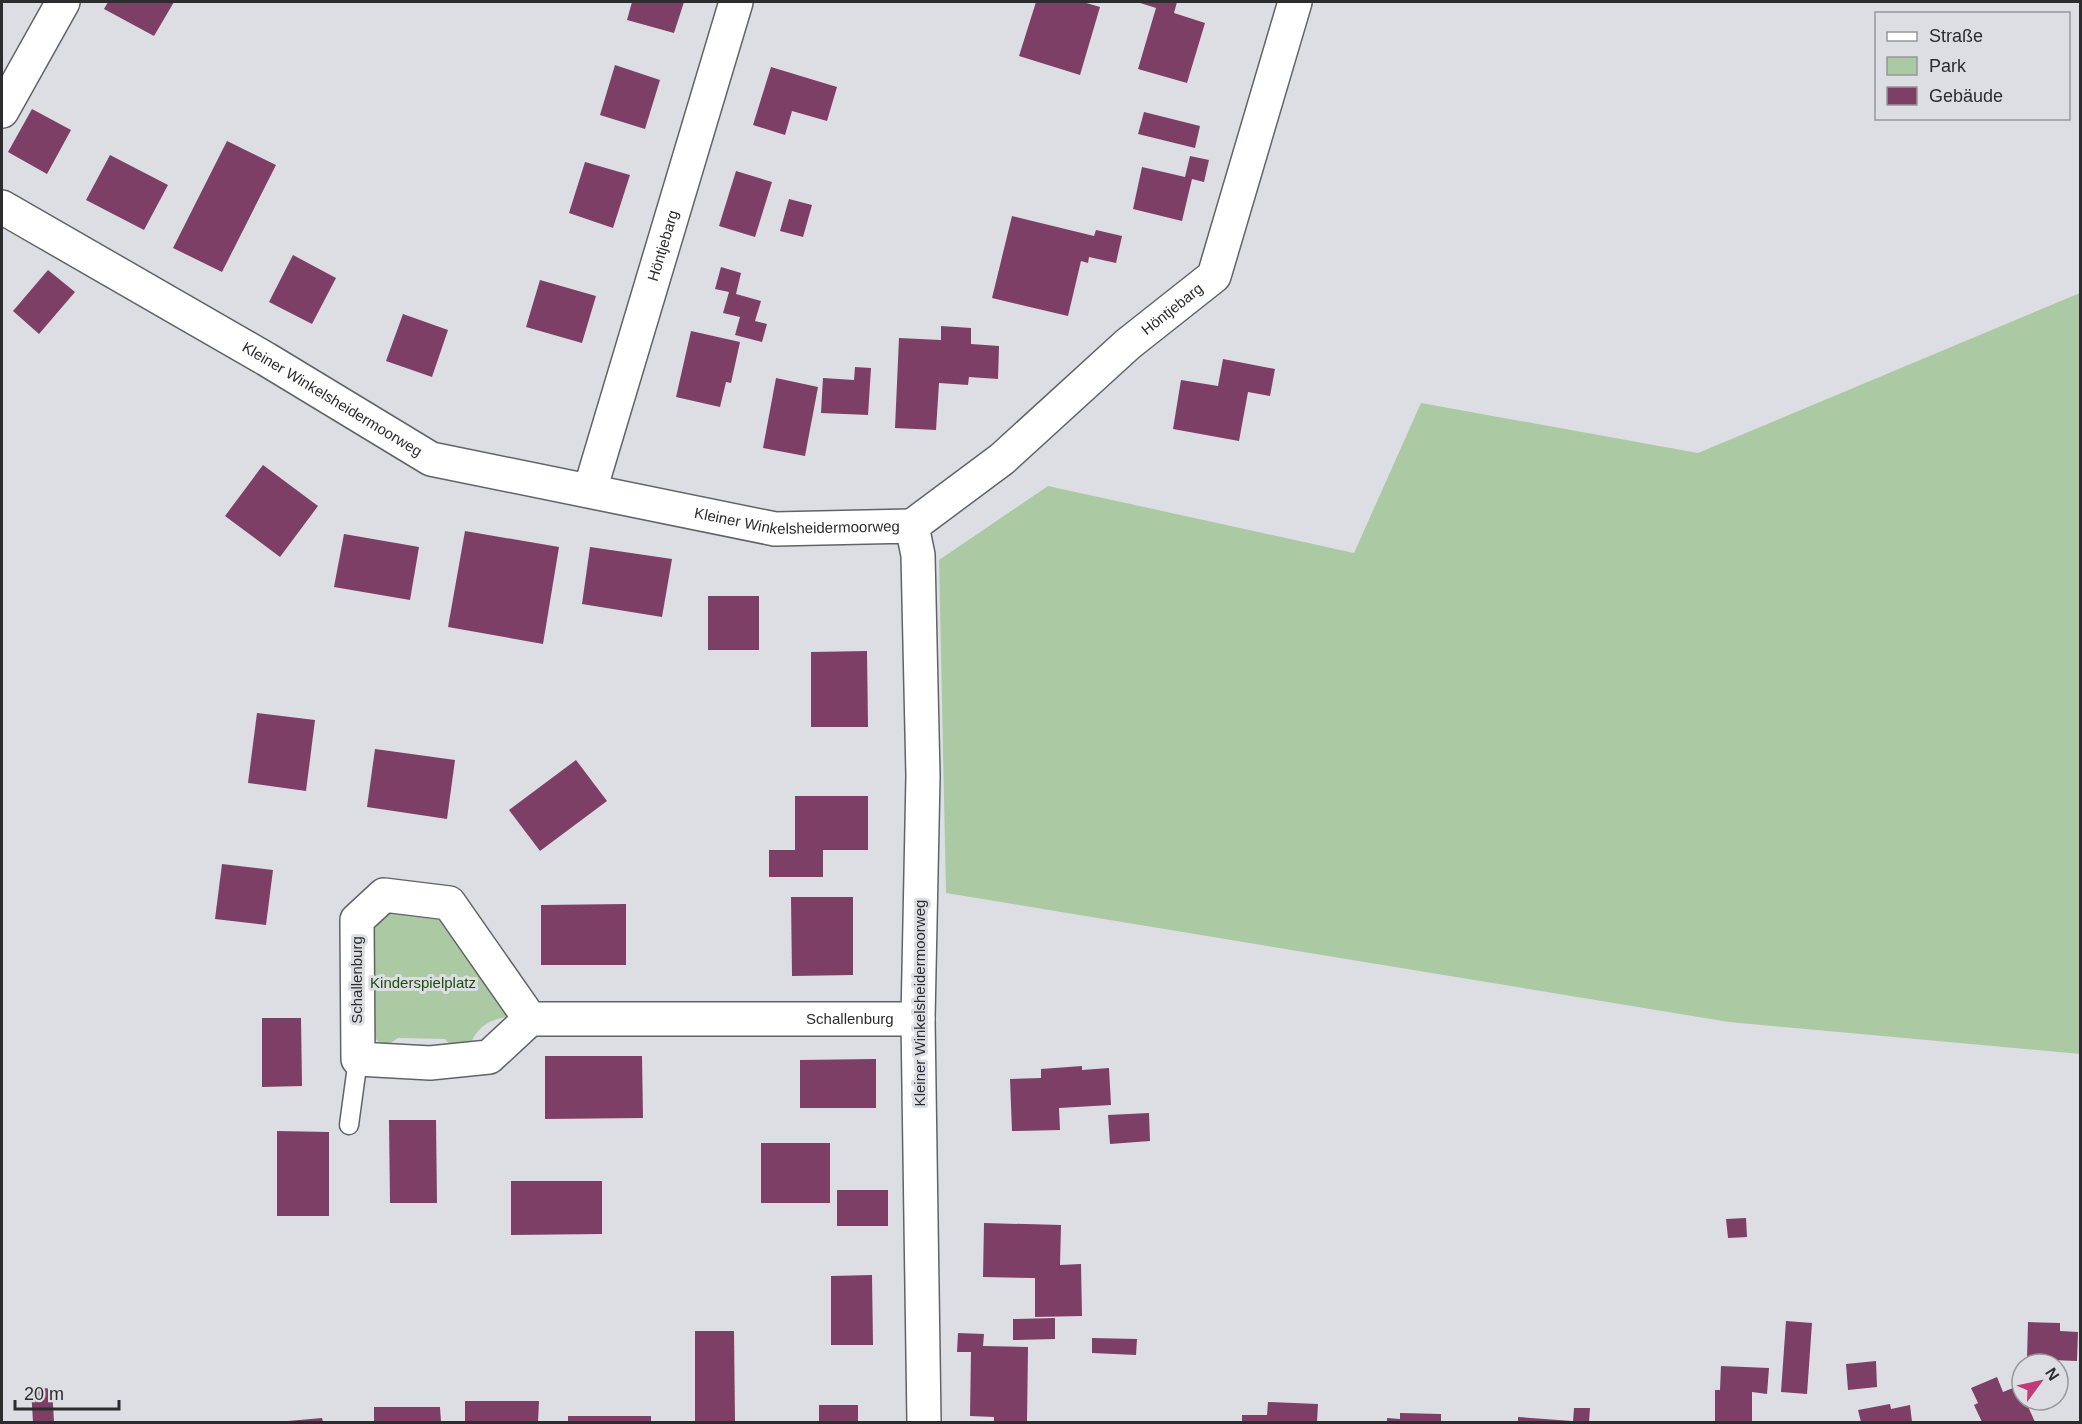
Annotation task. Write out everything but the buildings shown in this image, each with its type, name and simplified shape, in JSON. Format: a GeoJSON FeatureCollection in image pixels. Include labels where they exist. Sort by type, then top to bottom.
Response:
{"type":"FeatureCollection","features":[{"type":"Feature","properties":{"kind":"street"},"geometry":{"type":"LineString","coordinates":[[2,111],[63,2]]}},
{"type":"Feature","properties":{"kind":"street","name":"Höntjebarg"},"geometry":{"type":"LineString","coordinates":[[590,490],[736,2]]}},
{"type":"Feature","properties":{"kind":"street","name":"Höntjebarg"},"geometry":{"type":"LineString","coordinates":[[912,526],[1002,459],[1128,344],[1214,276],[1295,2]]}},
{"type":"Feature","properties":{"kind":"street","name":"Kleiner Winkelsheidermoorweg"},"geometry":{"type":"LineString","coordinates":[[2,207],[266,359],[431,459],[775,528],[912,526],[918,555],[923,776],[918,1019],[924,1422]]}},
{"type":"Feature","properties":{"kind":"street","name":"Schallenburg"},"geometry":{"type":"LineString","coordinates":[[358,1059],[357,920],[384,896],[449,903],[530,1018],[918,1019]]}},
{"type":"Feature","properties":{"kind":"street"},"geometry":{"type":"LineString","coordinates":[[358,1059],[430,1063],[489,1057],[530,1018]]}},
{"type":"Feature","properties":{"kind":"lane"},"geometry":{"type":"LineString","coordinates":[[349,1125],[358,1059]]}},
{"type":"Feature","properties":{"kind":"green space"},"geometry":{"type":"Polygon","coordinates":[[[2080,293],[2080,1054],[1729,1022],[946,893],[939,560],[1048,486],[1354,553],[1421,403],[1698,453],[2080,293]]]}},
{"type":"Feature","properties":{"kind":"green space","name":"Kinderspielplatz"},"geometry":{"type":"Polygon","coordinates":[[[382,911],[426,911],[442,919],[512,1017],[486,1024],[473,1038],[470,1045],[454,1049],[445,1039],[398,1038],[385,1047],[371,1035],[369,929],[382,911]]]}}]}
